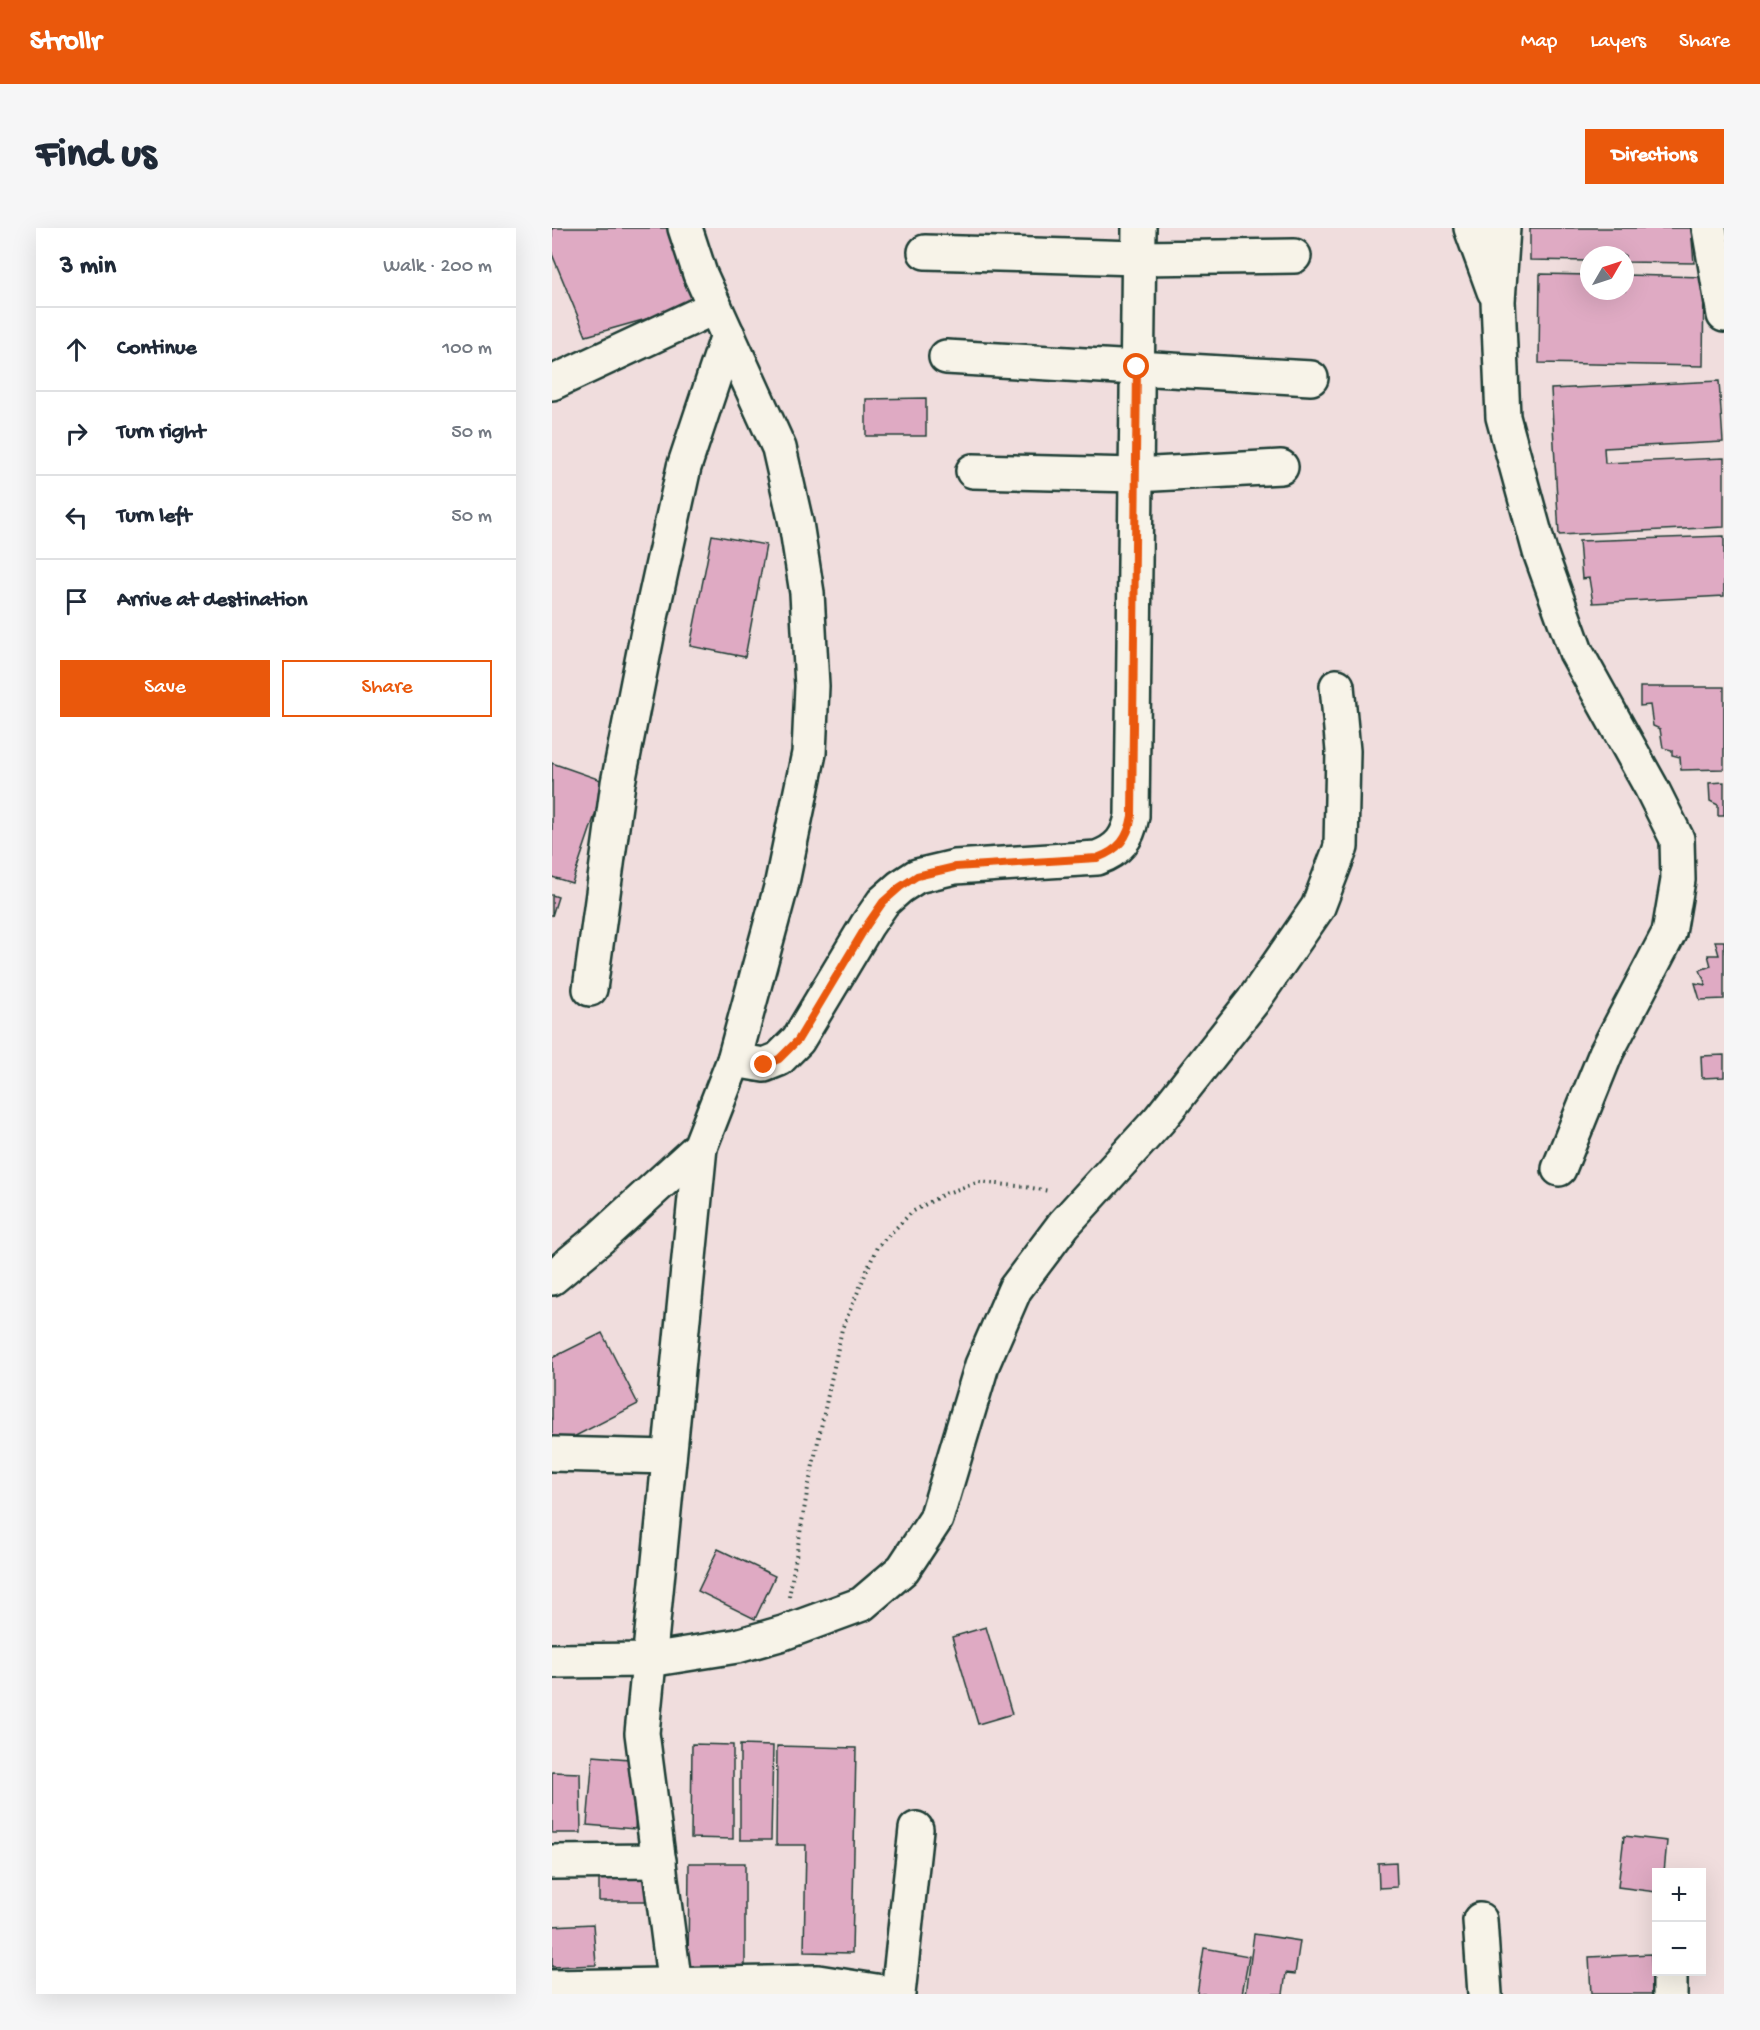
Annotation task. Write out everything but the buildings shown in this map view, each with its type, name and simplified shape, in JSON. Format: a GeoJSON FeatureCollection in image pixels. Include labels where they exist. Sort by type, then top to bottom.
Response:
{"type":"FeatureCollection","features":[{"type":"Feature","properties":{"kind":"street"},"geometry":{"type":"LineString","coordinates":[[676,1989],[642,1733],[700,1147],[734,1060],[781,887],[809,753],[812,686],[807,593],[796,523],[779,448],[700,274],[685,228]]}},
{"type":"Feature","properties":{"kind":"street"},"geometry":{"type":"LineString","coordinates":[[1471,228],[1498,301]]}},
{"type":"Feature","properties":{"kind":"street"},"geometry":{"type":"LineString","coordinates":[[1503,228],[1498,301],[1503,417],[1540,552],[1576,652],[1651,787],[1677,839],[1678,880],[1669,933],[1606,1053],[1559,1169]]}},
{"type":"Feature","properties":{"kind":"street"},"geometry":{"type":"LineString","coordinates":[[1709,228],[1724,315]]}},
{"type":"Feature","properties":{"kind":"street"},"geometry":{"type":"LineString","coordinates":[[734,1060],[764,1065],[779,1059],[798,1040],[867,925],[900,887],[917,876],[955,867],[1097,858],[1108,854],[1129,833],[1132,816],[1139,243]]}},
{"type":"Feature","properties":{"kind":"street"},"geometry":{"type":"LineString","coordinates":[[925,252],[1139,243],[1294,255]]}},
{"type":"Feature","properties":{"kind":"street"},"geometry":{"type":"LineString","coordinates":[[552,383],[722,321]]}},
{"type":"Feature","properties":{"kind":"street"},"geometry":{"type":"LineString","coordinates":[[590,989],[618,783],[648,631],[684,467],[722,321]]}},
{"type":"Feature","properties":{"kind":"street"},"geometry":{"type":"LineString","coordinates":[[946,357],[1311,378]]}},
{"type":"Feature","properties":{"kind":"street"},"geometry":{"type":"LineString","coordinates":[[973,471],[1136,475],[1281,467]]}},
{"type":"Feature","properties":{"kind":"street"},"geometry":{"type":"LineString","coordinates":[[552,1661],[649,1660],[736,1646],[783,1633],[862,1604],[903,1569],[936,1519],[982,1365],[1015,1289],[1064,1224],[1159,1120],[1253,1000],[1318,908],[1341,846],[1342,751],[1337,686]]}},
{"type":"Feature","properties":{"kind":"street"},"geometry":{"type":"LineString","coordinates":[[552,1278],[600,1238],[700,1147]]}},
{"type":"Feature","properties":{"kind":"street"},"geometry":{"type":"LineString","coordinates":[[552,1454],[669,1457]]}},
{"type":"Feature","properties":{"kind":"street"},"geometry":{"type":"LineString","coordinates":[[552,1988],[676,1989],[818,1982],[896,1994],[916,1829]]}},
{"type":"Feature","properties":{"kind":"street"},"geometry":{"type":"LineString","coordinates":[[552,1862],[659,1860]]}},
{"type":"Feature","properties":{"kind":"street"},"geometry":{"type":"LineString","coordinates":[[1480,1920],[1485,1994]]}},
{"type":"Feature","properties":{"kind":"street"},"geometry":{"type":"LineString","coordinates":[[1670,1976],[1670,1994]]}},
{"type":"Feature","properties":{"kind":"path"},"geometry":{"type":"LineString","coordinates":[[783,1633],[807,1493],[842,1329],[877,1247],[912,1212],[944,1194],[979,1182],[1026,1186],[1086,1199]]}},
{"type":"Feature","properties":{"kind":"route"},"geometry":{"type":"LineString","coordinates":[[764,1065],[779,1059],[798,1040],[883,902],[917,876],[955,867],[1097,858],[1108,854],[1129,833],[1132,816],[1137,367]]}}]}
